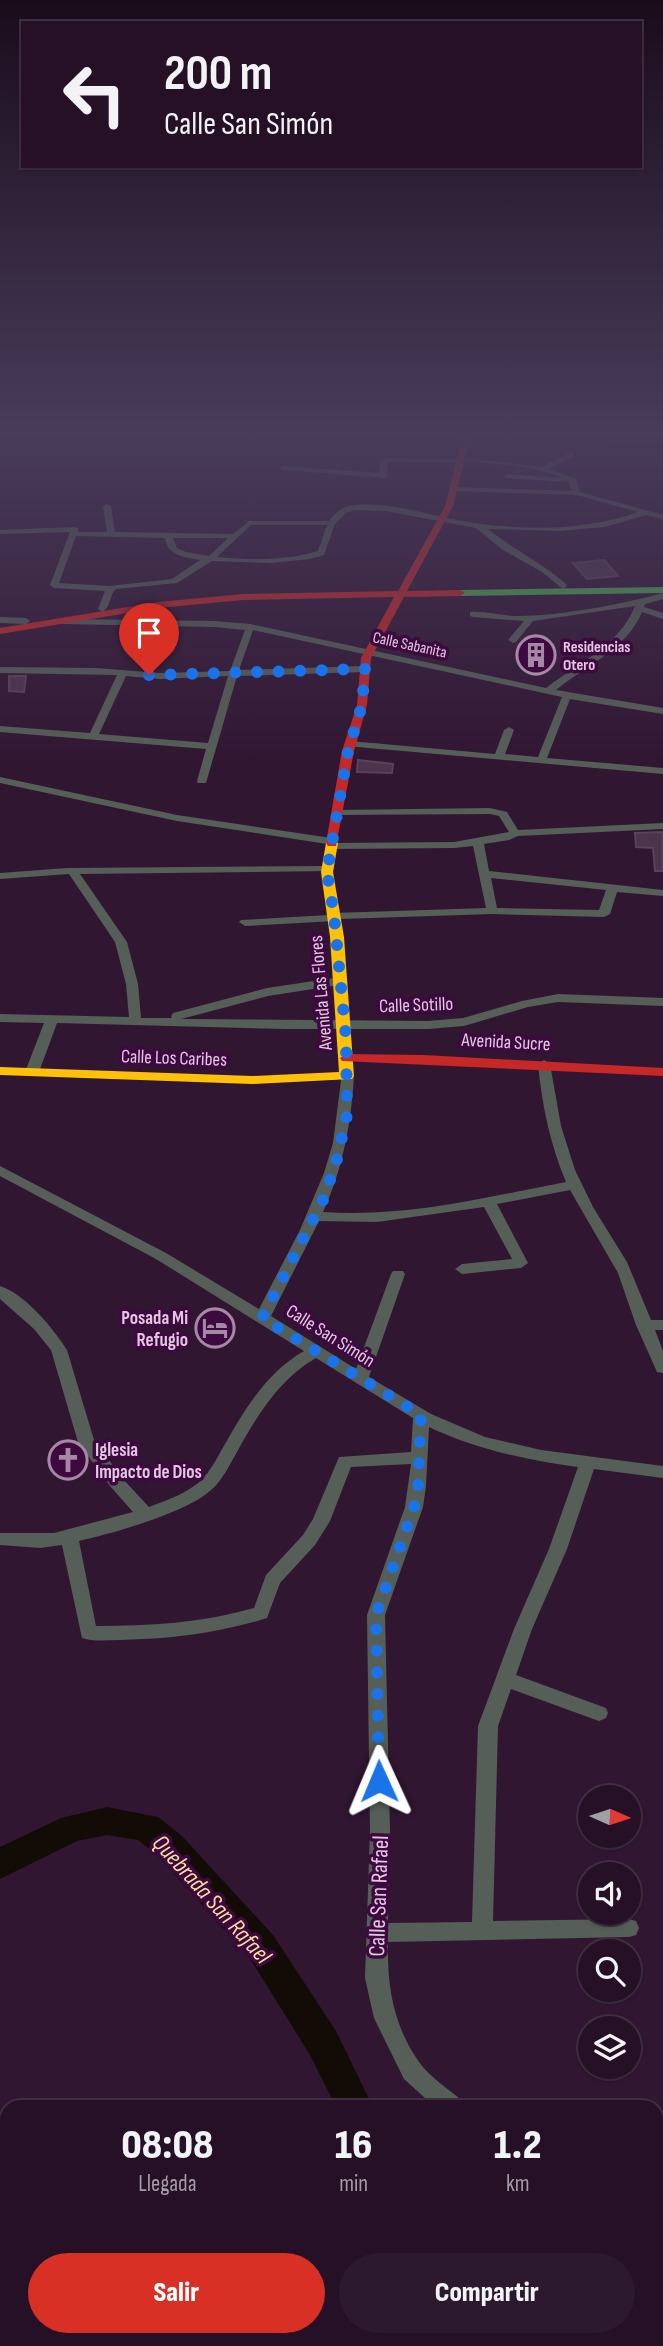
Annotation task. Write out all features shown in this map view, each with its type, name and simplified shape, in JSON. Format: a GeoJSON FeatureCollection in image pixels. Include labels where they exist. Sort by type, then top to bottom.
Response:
{"type":"FeatureCollection","features":[{"type":"Feature","properties":{"kind":"street"},"geometry":{"type":"LineString","coordinates":[[69,543],[54,585],[111,589],[174,581],[208,560],[226,543]]}},
{"type":"Feature","properties":{"kind":"street"},"geometry":{"type":"LineString","coordinates":[[170,543],[176,551],[208,560],[315,556],[325,543]]}},
{"type":"Feature","properties":{"kind":"street","name":"Avenida Las Flores"},"geometry":{"type":"LineString","coordinates":[[262,1318],[332,1178],[343,1135],[347,1058],[341,981],[327,869],[350,744],[360,712],[368,651],[362,642],[397,591],[423,543]]}},
{"type":"Feature","properties":{"kind":"street"},"geometry":{"type":"LineString","coordinates":[[499,543],[545,570],[563,586]]}},
{"type":"Feature","properties":{"kind":"street"},"geometry":{"type":"LineString","coordinates":[[0,628],[158,605],[256,596],[563,586],[619,588],[640,605],[663,616]]}},
{"type":"Feature","properties":{"kind":"street"},"geometry":{"type":"LineString","coordinates":[[0,628],[26,621],[170,598],[234,593],[663,587]]}},
{"type":"Feature","properties":{"kind":"street"},"geometry":{"type":"LineString","coordinates":[[102,609],[111,589]]}},
{"type":"Feature","properties":{"kind":"street"},"geometry":{"type":"LineString","coordinates":[[473,614],[531,618],[640,605],[663,596]]}},
{"type":"Feature","properties":{"kind":"street"},"geometry":{"type":"LineString","coordinates":[[150,623],[142,618],[141,614],[158,605]]}},
{"type":"Feature","properties":{"kind":"street"},"geometry":{"type":"LineString","coordinates":[[548,691],[611,648],[640,605]]}},
{"type":"Feature","properties":{"kind":"street"},"geometry":{"type":"LineString","coordinates":[[513,640],[531,618]]}},
{"type":"Feature","properties":{"kind":"street"},"geometry":{"type":"LineString","coordinates":[[0,620],[26,621]]}},
{"type":"Feature","properties":{"kind":"street","name":"Calle Sabanita"},"geometry":{"type":"LineString","coordinates":[[50,622],[250,627],[567,695],[663,710]]}},
{"type":"Feature","properties":{"kind":"street"},"geometry":{"type":"LineString","coordinates":[[202,781],[232,674],[250,627]]}},
{"type":"Feature","properties":{"kind":"street"},"geometry":{"type":"LineString","coordinates":[[0,670],[232,674],[365,669]]}},
{"type":"Feature","properties":{"kind":"street"},"geometry":{"type":"LineString","coordinates":[[93,737],[123,673]]}},
{"type":"Feature","properties":{"kind":"street"},"geometry":{"type":"LineString","coordinates":[[542,759],[567,695]]}},
{"type":"Feature","properties":{"kind":"street"},"geometry":{"type":"LineString","coordinates":[[0,729],[212,746]]}},
{"type":"Feature","properties":{"kind":"street"},"geometry":{"type":"LineString","coordinates":[[500,755],[509,730]]}},
{"type":"Feature","properties":{"kind":"street"},"geometry":{"type":"LineString","coordinates":[[350,744],[663,771]]}},
{"type":"Feature","properties":{"kind":"street"},"geometry":{"type":"LineString","coordinates":[[0,780],[177,818],[331,843],[431,846],[478,843],[509,837],[515,833],[663,826]]}},
{"type":"Feature","properties":{"kind":"street"},"geometry":{"type":"LineString","coordinates":[[336,813],[490,811],[503,814],[515,833]]}},
{"type":"Feature","properties":{"kind":"street"},"geometry":{"type":"LineString","coordinates":[[478,843],[492,911]]}},
{"type":"Feature","properties":{"kind":"street"},"geometry":{"type":"LineString","coordinates":[[0,876],[72,871],[327,869]]}},
{"type":"Feature","properties":{"kind":"street"},"geometry":{"type":"LineString","coordinates":[[72,871],[121,942],[132,984],[135,1020]]}},
{"type":"Feature","properties":{"kind":"street"},"geometry":{"type":"LineString","coordinates":[[484,874],[663,893]]}},
{"type":"Feature","properties":{"kind":"street"},"geometry":{"type":"LineString","coordinates":[[245,922],[492,911],[604,914],[613,888]]}},
{"type":"Feature","properties":{"kind":"street"},"geometry":{"type":"LineString","coordinates":[[163,1021],[267,992],[341,981]]}},
{"type":"Feature","properties":{"kind":"street","name":"Calle Sotillo"},"geometry":{"type":"LineString","coordinates":[[0,1018],[345,1026],[464,1022],[526,1004],[558,998],[663,1002]]}},
{"type":"Feature","properties":{"kind":"street"},"geometry":{"type":"LineString","coordinates":[[32,1072],[52,1019]]}},
{"type":"Feature","properties":{"kind":"street","name":"Avenida Sucre"},"geometry":{"type":"LineString","coordinates":[[347,1058],[544,1064],[663,1072]]}},
{"type":"Feature","properties":{"kind":"street"},"geometry":{"type":"LineString","coordinates":[[544,1064],[550,1115],[574,1185],[624,1271],[663,1368]]}},
{"type":"Feature","properties":{"kind":"street","name":"Calle Los Caribes"},"geometry":{"type":"LineString","coordinates":[[0,1071],[253,1080],[347,1076]]}},
{"type":"Feature","properties":{"kind":"street","name":"Calle San Simón"},"geometry":{"type":"LineString","coordinates":[[0,1170],[161,1256],[459,1436],[480,1442],[663,1472]]}},
{"type":"Feature","properties":{"kind":"street"},"geometry":{"type":"LineString","coordinates":[[314,1216],[367,1219],[574,1185]]}},
{"type":"Feature","properties":{"kind":"street"},"geometry":{"type":"LineString","coordinates":[[462,1269],[521,1263],[488,1200]]}},
{"type":"Feature","properties":{"kind":"street"},"geometry":{"type":"LineString","coordinates":[[361,1378],[398,1274]]}},
{"type":"Feature","properties":{"kind":"street"},"geometry":{"type":"LineString","coordinates":[[0,1291],[38,1322],[53,1340],[59,1350],[86,1442],[116,1482],[145,1514]]}},
{"type":"Feature","properties":{"kind":"street"},"geometry":{"type":"LineString","coordinates":[[644,1325],[663,1325]]}},
{"type":"Feature","properties":{"kind":"street"},"geometry":{"type":"LineString","coordinates":[[0,1539],[44,1541],[69,1537],[145,1514],[206,1487],[278,1379],[294,1363],[316,1351]]}},
{"type":"Feature","properties":{"kind":"street","name":"Calle San Rafael"},"geometry":{"type":"LineString","coordinates":[[421,1415],[418,1486],[414,1507],[376,1615],[380,1831],[376,1933],[379,1998],[395,2042],[412,2071],[444,2100]]}},
{"type":"Feature","properties":{"kind":"street"},"geometry":{"type":"LineString","coordinates":[[69,1537],[88,1633],[170,1631],[242,1619],[261,1613],[272,1580],[314,1532],[345,1461],[419,1458]]}},
{"type":"Feature","properties":{"kind":"street"},"geometry":{"type":"LineString","coordinates":[[482,1930],[488,1726],[530,1611],[558,1549],[588,1461]]}},
{"type":"Feature","properties":{"kind":"street"},"geometry":{"type":"LineString","coordinates":[[504,1679],[600,1713]]}},
{"type":"Feature","properties":{"kind":"street"},"geometry":{"type":"LineString","coordinates":[[376,1933],[629,1928]]}},
{"type":"Feature","properties":{"kind":"building"},"geometry":{"type":"Polygon","coordinates":[[[604,560],[618,576],[587,579],[573,563],[604,560]]]}},
{"type":"Feature","properties":{"kind":"building","name":"Residencias Otero"},"geometry":{"type":"Polygon","coordinates":[[[530,646],[544,648],[539,663],[524,662],[530,646]]]}},
{"type":"Feature","properties":{"kind":"building"},"geometry":{"type":"Polygon","coordinates":[[[9,676],[26,676],[24,692],[9,691],[9,676]]]}},
{"type":"Feature","properties":{"kind":"building"},"geometry":{"type":"Polygon","coordinates":[[[358,760],[393,764],[392,773],[357,772],[358,760]]]}},
{"type":"Feature","properties":{"kind":"building"},"geometry":{"type":"Polygon","coordinates":[[[663,832],[663,871],[655,871],[653,848],[636,847],[635,833],[663,832]]]}},
{"type":"Feature","properties":{"kind":"waterway","name":"Quebrada San Rafael"},"geometry":{"type":"LineString","coordinates":[[0,1864],[73,1828],[107,1821],[146,1827],[169,1845],[261,1946],[323,2043],[352,2100]]}},
{"type":"Feature","properties":{"kind":"traffic: fast"},"geometry":{"type":"LineString","coordinates":[[460,593],[663,590]]}},
{"type":"Feature","properties":{"kind":"traffic: slow"},"geometry":{"type":"LineString","coordinates":[[0,1071],[252,1080],[347,1076],[337,937],[327,872],[332,843]]}},
{"type":"Feature","properties":{"kind":"traffic: jam"},"geometry":{"type":"LineString","coordinates":[[332,843],[348,751],[362,705],[366,658],[429,543]]}},
{"type":"Feature","properties":{"kind":"traffic: jam"},"geometry":{"type":"LineString","coordinates":[[0,631],[158,605],[243,597],[460,593]]}},
{"type":"Feature","properties":{"kind":"traffic: jam"},"geometry":{"type":"LineString","coordinates":[[347,1058],[423,1059],[663,1072]]}},
{"type":"Feature","properties":{"kind":"place","name":"Residencias Otero"},"geometry":{"type":"Point","coordinates":[536,655]}},
{"type":"Feature","properties":{"kind":"place","name":"Posada Mi Refugio"},"geometry":{"type":"Point","coordinates":[215,1328]}},
{"type":"Feature","properties":{"kind":"place","name":"Iglesia Impacto de Dios"},"geometry":{"type":"Point","coordinates":[68,1460]}},
{"type":"Feature","properties":{"kind":"route"},"geometry":{"type":"LineString","coordinates":[[149,675],[365,669],[362,705],[348,751],[327,864],[346,1038],[347,1115],[332,1178],[324,1198],[262,1318],[421,1415],[418,1486],[414,1507],[376,1615],[379,1781]]}}]}
